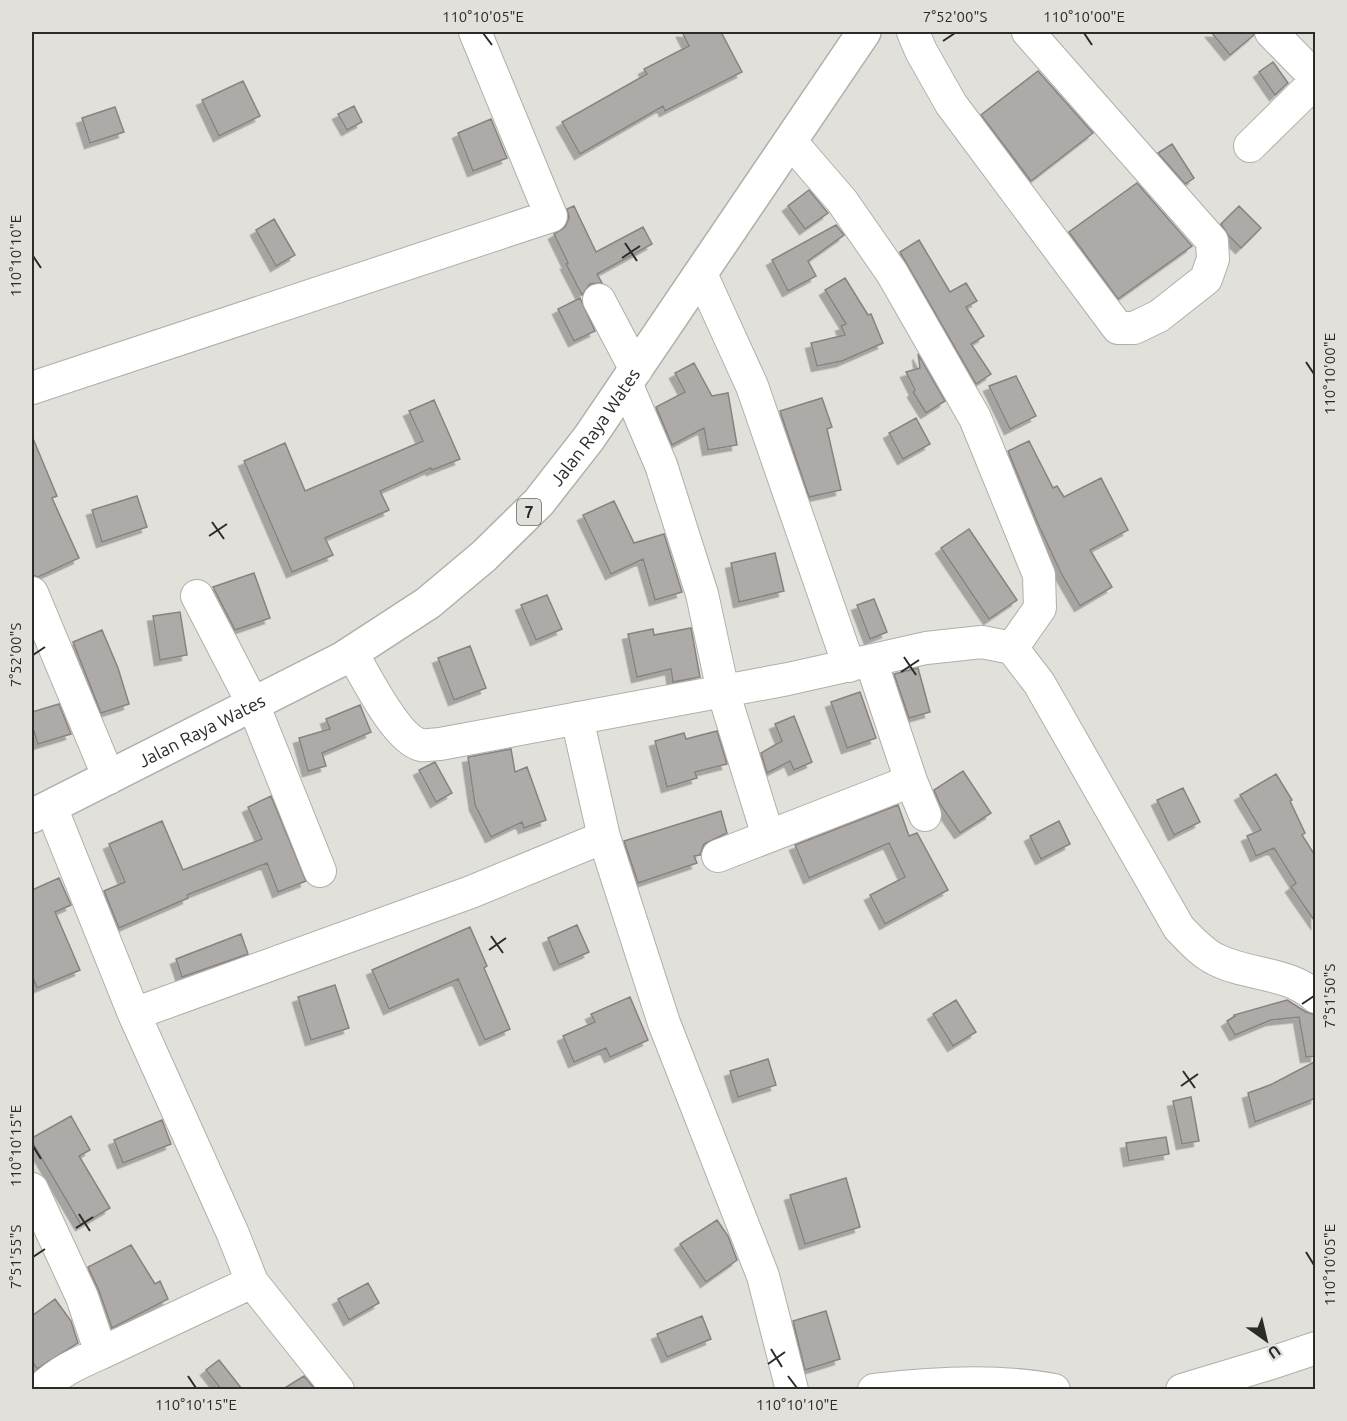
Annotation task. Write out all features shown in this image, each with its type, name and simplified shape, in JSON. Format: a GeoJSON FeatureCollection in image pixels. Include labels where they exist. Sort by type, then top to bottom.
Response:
{"type":"FeatureCollection","features":[{"type":"Feature","properties":{"kind":"highway","name":"Jalan Raya Wates"},"geometry":{"type":"LineString","coordinates":[[41,811],[352,654],[428,603],[484,556],[540,502],[589,438],[864,32]]}},
{"type":"Feature","properties":{"kind":"street"},"geometry":{"type":"LineString","coordinates":[[32,388],[551,216],[476,32]]}},
{"type":"Feature","properties":{"kind":"street"},"geometry":{"type":"LineString","coordinates":[[925,38],[951,104],[1118,328],[1134,328],[1159,316],[1206,279],[1213,259],[1212,241],[1028,32]]}},
{"type":"Feature","properties":{"kind":"street"},"geometry":{"type":"LineString","coordinates":[[1250,146],[1316,80],[1271,32]]}},
{"type":"Feature","properties":{"kind":"street"},"geometry":{"type":"LineString","coordinates":[[791,142],[842,201],[892,273],[975,418],[1039,575],[1040,608],[1012,648]]}},
{"type":"Feature","properties":{"kind":"street"},"geometry":{"type":"LineString","coordinates":[[701,274],[752,386],[860,664],[925,814]]}},
{"type":"Feature","properties":{"kind":"street"},"geometry":{"type":"LineString","coordinates":[[599,300],[631,376],[662,465],[702,594],[723,691],[768,836]]}},
{"type":"Feature","properties":{"kind":"street"},"geometry":{"type":"LineString","coordinates":[[32,593],[109,778]]}},
{"type":"Feature","properties":{"kind":"street"},"geometry":{"type":"LineString","coordinates":[[197,596],[253,704],[320,871]]}},
{"type":"Feature","properties":{"kind":"street"},"geometry":{"type":"LineString","coordinates":[[352,654],[391,719],[403,734],[421,745],[440,744],[723,691],[860,664],[926,648],[982,642],[1012,648],[1039,683],[1179,928],[1214,959],[1234,967],[1292,981],[1316,997]]}},
{"type":"Feature","properties":{"kind":"street"},"geometry":{"type":"LineString","coordinates":[[577,718],[604,837],[664,1023],[763,1276],[792,1389]]}},
{"type":"Feature","properties":{"kind":"street"},"geometry":{"type":"LineString","coordinates":[[718,856],[911,781]]}},
{"type":"Feature","properties":{"kind":"street"},"geometry":{"type":"LineString","coordinates":[[41,811],[233,1234],[252,1282],[338,1389]]}},
{"type":"Feature","properties":{"kind":"street"},"geometry":{"type":"LineString","coordinates":[[134,1014],[471,892],[604,837]]}},
{"type":"Feature","properties":{"kind":"street"},"geometry":{"type":"LineString","coordinates":[[32,1189],[82,1297],[101,1353]]}},
{"type":"Feature","properties":{"kind":"street"},"geometry":{"type":"LineString","coordinates":[[40,1389],[71,1366],[252,1282]]}},
{"type":"Feature","properties":{"kind":"street"},"geometry":{"type":"LineString","coordinates":[[1182,1389],[1316,1348]]}},
{"type":"Feature","properties":{"kind":"street"},"geometry":{"type":"LineString","coordinates":[[874,1389],[919,1384],[983,1384],[1054,1389]]}},
{"type":"Feature","properties":{"kind":"building"},"geometry":{"type":"Polygon","coordinates":[[[682,32],[721,32],[742,72],[665,111],[663,106],[580,154],[562,122],[647,74],[644,69],[689,46],[682,32]]]}},
{"type":"Feature","properties":{"kind":"building"},"geometry":{"type":"Polygon","coordinates":[[[1211,32],[1254,32],[1254,35],[1230,55],[1211,32]]]}},
{"type":"Feature","properties":{"kind":"building"},"geometry":{"type":"Polygon","coordinates":[[[1273,62],[1288,83],[1275,95],[1259,72],[1273,62]]]}},
{"type":"Feature","properties":{"kind":"building"},"geometry":{"type":"Polygon","coordinates":[[[1038,71],[1093,133],[1031,181],[981,115],[1038,71]]]}},
{"type":"Feature","properties":{"kind":"building"},"geometry":{"type":"Polygon","coordinates":[[[243,81],[260,116],[219,136],[202,100],[243,81]]]}},
{"type":"Feature","properties":{"kind":"building"},"geometry":{"type":"Polygon","coordinates":[[[354,106],[362,122],[347,130],[338,114],[354,106]]]}},
{"type":"Feature","properties":{"kind":"building"},"geometry":{"type":"Polygon","coordinates":[[[115,107],[124,132],[90,143],[82,118],[115,107]]]}},
{"type":"Feature","properties":{"kind":"building"},"geometry":{"type":"Polygon","coordinates":[[[491,119],[507,158],[473,171],[458,133],[491,119]]]}},
{"type":"Feature","properties":{"kind":"building"},"geometry":{"type":"Polygon","coordinates":[[[1172,144],[1194,178],[1185,184],[1158,153],[1172,144]]]}},
{"type":"Feature","properties":{"kind":"building"},"geometry":{"type":"Polygon","coordinates":[[[1137,183],[1192,246],[1118,299],[1069,232],[1137,183]]]}},
{"type":"Feature","properties":{"kind":"building"},"geometry":{"type":"Polygon","coordinates":[[[809,190],[828,213],[805,229],[788,206],[809,190]]]}},
{"type":"Feature","properties":{"kind":"building"},"geometry":{"type":"Polygon","coordinates":[[[574,206],[596,252],[643,227],[652,244],[597,274],[602,283],[590,284],[582,295],[554,234],[565,227],[569,218],[567,209],[574,206]]]}},
{"type":"Feature","properties":{"kind":"building"},"geometry":{"type":"Polygon","coordinates":[[[1239,206],[1261,228],[1241,248],[1221,224],[1239,206]]]}},
{"type":"Feature","properties":{"kind":"building"},"geometry":{"type":"Polygon","coordinates":[[[274,219],[295,255],[276,266],[256,230],[274,219]]]}},
{"type":"Feature","properties":{"kind":"building"},"geometry":{"type":"Polygon","coordinates":[[[836,225],[844,235],[808,261],[816,276],[788,291],[772,260],[836,225]]]}},
{"type":"Feature","properties":{"kind":"building"},"geometry":{"type":"Polygon","coordinates":[[[919,240],[950,292],[966,283],[977,301],[966,307],[984,336],[971,344],[991,374],[976,384],[900,252],[919,240]]]}},
{"type":"Feature","properties":{"kind":"building"},"geometry":{"type":"Polygon","coordinates":[[[845,278],[868,315],[871,314],[883,343],[842,361],[817,366],[811,343],[845,335],[841,326],[846,324],[825,290],[845,278]]]}},
{"type":"Feature","properties":{"kind":"building"},"geometry":{"type":"Polygon","coordinates":[[[580,298],[595,331],[574,341],[558,309],[580,298]]]}},
{"type":"Feature","properties":{"kind":"building"},"geometry":{"type":"Polygon","coordinates":[[[918,354],[945,401],[926,413],[913,392],[915,390],[906,372],[920,368],[918,354]]]}},
{"type":"Feature","properties":{"kind":"building"},"geometry":{"type":"Polygon","coordinates":[[[694,363],[712,396],[728,393],[737,445],[708,450],[704,428],[672,445],[656,407],[685,392],[675,373],[694,363]]]}},
{"type":"Feature","properties":{"kind":"building"},"geometry":{"type":"Polygon","coordinates":[[[1016,376],[1036,416],[1010,429],[989,386],[1016,376]]]}},
{"type":"Feature","properties":{"kind":"building"},"geometry":{"type":"Polygon","coordinates":[[[822,398],[832,427],[827,429],[841,490],[809,497],[780,411],[822,398]]]}},
{"type":"Feature","properties":{"kind":"building"},"geometry":{"type":"Polygon","coordinates":[[[434,400],[460,459],[432,470],[431,468],[380,491],[389,510],[325,538],[333,555],[292,572],[244,461],[285,443],[305,491],[423,441],[409,411],[434,400]]]}},
{"type":"Feature","properties":{"kind":"building"},"geometry":{"type":"Polygon","coordinates":[[[916,418],[930,444],[903,459],[889,433],[916,418]]]}},
{"type":"Feature","properties":{"kind":"building"},"geometry":{"type":"Polygon","coordinates":[[[32,436],[57,496],[52,498],[79,558],[38,577],[32,575],[32,436]]]}},
{"type":"Feature","properties":{"kind":"building"},"geometry":{"type":"Polygon","coordinates":[[[1029,441],[1053,488],[1057,486],[1064,497],[1101,478],[1128,530],[1090,550],[1112,587],[1080,606],[1062,575],[1038,524],[1008,451],[1029,441]]]}},
{"type":"Feature","properties":{"kind":"building"},"geometry":{"type":"Polygon","coordinates":[[[137,496],[147,527],[102,542],[92,510],[137,496]]]}},
{"type":"Feature","properties":{"kind":"building"},"geometry":{"type":"Polygon","coordinates":[[[614,501],[634,543],[664,534],[682,592],[655,600],[643,559],[611,574],[583,515],[614,501]]]}},
{"type":"Feature","properties":{"kind":"building"},"geometry":{"type":"Polygon","coordinates":[[[969,529],[1017,600],[989,619],[941,548],[969,529]]]}},
{"type":"Feature","properties":{"kind":"building"},"geometry":{"type":"Polygon","coordinates":[[[775,553],[784,591],[739,602],[731,563],[775,553]]]}},
{"type":"Feature","properties":{"kind":"building"},"geometry":{"type":"Polygon","coordinates":[[[254,573],[270,618],[235,630],[213,587],[254,573]]]}},
{"type":"Feature","properties":{"kind":"building"},"geometry":{"type":"Polygon","coordinates":[[[547,595],[562,629],[536,640],[521,605],[547,595]]]}},
{"type":"Feature","properties":{"kind":"building"},"geometry":{"type":"Polygon","coordinates":[[[874,599],[887,632],[870,639],[857,605],[874,599]]]}},
{"type":"Feature","properties":{"kind":"building"},"geometry":{"type":"Polygon","coordinates":[[[180,612],[187,655],[160,660],[153,616],[180,612]]]}},
{"type":"Feature","properties":{"kind":"building"},"geometry":{"type":"Polygon","coordinates":[[[691,628],[700,677],[673,682],[671,669],[637,677],[628,634],[653,629],[654,635],[691,628]]]}},
{"type":"Feature","properties":{"kind":"building"},"geometry":{"type":"Polygon","coordinates":[[[102,630],[118,668],[129,704],[101,713],[73,642],[102,630]]]}},
{"type":"Feature","properties":{"kind":"building"},"geometry":{"type":"Polygon","coordinates":[[[470,646],[486,688],[454,700],[438,658],[470,646]]]}},
{"type":"Feature","properties":{"kind":"building"},"geometry":{"type":"Polygon","coordinates":[[[918,668],[930,712],[909,718],[894,674],[918,668]]]}},
{"type":"Feature","properties":{"kind":"building"},"geometry":{"type":"Polygon","coordinates":[[[860,692],[876,738],[847,748],[831,702],[860,692]]]}},
{"type":"Feature","properties":{"kind":"building"},"geometry":{"type":"Polygon","coordinates":[[[59,704],[71,734],[38,744],[32,725],[32,712],[59,704]]]}},
{"type":"Feature","properties":{"kind":"building"},"geometry":{"type":"Polygon","coordinates":[[[360,705],[371,732],[322,753],[326,766],[308,771],[299,738],[330,729],[326,719],[360,705]]]}},
{"type":"Feature","properties":{"kind":"building"},"geometry":{"type":"Polygon","coordinates":[[[794,716],[812,762],[794,770],[790,761],[767,773],[761,753],[782,741],[775,724],[794,716]]]}},
{"type":"Feature","properties":{"kind":"building"},"geometry":{"type":"Polygon","coordinates":[[[717,731],[727,764],[695,772],[697,778],[667,787],[655,741],[684,733],[686,739],[717,731]]]}},
{"type":"Feature","properties":{"kind":"building"},"geometry":{"type":"Polygon","coordinates":[[[511,749],[515,772],[527,767],[546,820],[524,828],[522,822],[491,837],[475,805],[468,757],[511,749]]]}},
{"type":"Feature","properties":{"kind":"building"},"geometry":{"type":"Polygon","coordinates":[[[435,762],[452,793],[436,802],[419,770],[435,762]]]}},
{"type":"Feature","properties":{"kind":"building"},"geometry":{"type":"Polygon","coordinates":[[[963,771],[991,813],[960,833],[940,804],[934,790],[963,771]]]}},
{"type":"Feature","properties":{"kind":"building"},"geometry":{"type":"Polygon","coordinates":[[[1276,774],[1292,800],[1290,801],[1305,833],[1302,835],[1316,857],[1316,923],[1291,887],[1296,883],[1274,848],[1256,856],[1247,836],[1261,830],[1240,795],[1276,774]]]}},
{"type":"Feature","properties":{"kind":"building"},"geometry":{"type":"Polygon","coordinates":[[[1183,788],[1200,822],[1174,835],[1157,800],[1183,788]]]}},
{"type":"Feature","properties":{"kind":"building"},"geometry":{"type":"Polygon","coordinates":[[[271,796],[306,881],[278,892],[267,863],[187,895],[188,898],[119,928],[104,891],[125,882],[109,844],[162,821],[183,870],[262,839],[248,807],[271,796]]]}},
{"type":"Feature","properties":{"kind":"building"},"geometry":{"type":"Polygon","coordinates":[[[898,805],[909,836],[917,833],[948,890],[885,924],[870,895],[905,877],[889,843],[809,878],[795,845],[898,805]]]}},
{"type":"Feature","properties":{"kind":"building"},"geometry":{"type":"Polygon","coordinates":[[[721,811],[727,833],[704,844],[700,855],[694,856],[697,863],[638,883],[624,841],[721,811]]]}},
{"type":"Feature","properties":{"kind":"building"},"geometry":{"type":"Polygon","coordinates":[[[1059,821],[1070,844],[1041,859],[1030,836],[1059,821]]]}},
{"type":"Feature","properties":{"kind":"building"},"geometry":{"type":"Polygon","coordinates":[[[59,878],[71,905],[55,912],[80,970],[37,988],[32,975],[32,890],[59,878]]]}},
{"type":"Feature","properties":{"kind":"building"},"geometry":{"type":"Polygon","coordinates":[[[577,925],[589,952],[559,965],[548,938],[577,925]]]}},
{"type":"Feature","properties":{"kind":"building"},"geometry":{"type":"Polygon","coordinates":[[[470,927],[487,966],[484,968],[510,1029],[485,1040],[458,979],[389,1009],[372,970],[470,927]]]}},
{"type":"Feature","properties":{"kind":"building"},"geometry":{"type":"Polygon","coordinates":[[[241,934],[248,954],[182,977],[176,959],[241,934]]]}},
{"type":"Feature","properties":{"kind":"building"},"geometry":{"type":"Polygon","coordinates":[[[335,985],[349,1028],[311,1040],[298,997],[335,985]]]}},
{"type":"Feature","properties":{"kind":"building"},"geometry":{"type":"Polygon","coordinates":[[[630,997],[648,1040],[610,1057],[606,1048],[574,1062],[563,1036],[595,1022],[591,1014],[630,997]]]}},
{"type":"Feature","properties":{"kind":"building"},"geometry":{"type":"Polygon","coordinates":[[[956,1000],[976,1032],[953,1046],[933,1014],[956,1000]]]}},
{"type":"Feature","properties":{"kind":"building"},"geometry":{"type":"Polygon","coordinates":[[[1287,1000],[1306,1012],[1316,1015],[1316,1056],[1306,1057],[1299,1017],[1271,1020],[1235,1035],[1227,1021],[1234,1015],[1287,1000]]]}},
{"type":"Feature","properties":{"kind":"building"},"geometry":{"type":"Polygon","coordinates":[[[768,1059],[776,1085],[738,1097],[730,1071],[768,1059]]]}},
{"type":"Feature","properties":{"kind":"building"},"geometry":{"type":"Polygon","coordinates":[[[1316,1061],[1316,1098],[1255,1122],[1248,1093],[1270,1085],[1316,1061]]]}},
{"type":"Feature","properties":{"kind":"building"},"geometry":{"type":"Polygon","coordinates":[[[1191,1097],[1199,1141],[1182,1144],[1173,1101],[1191,1097]]]}},
{"type":"Feature","properties":{"kind":"building"},"geometry":{"type":"Polygon","coordinates":[[[71,1116],[90,1150],[79,1156],[110,1208],[81,1225],[32,1142],[32,1138],[71,1116]]]}},
{"type":"Feature","properties":{"kind":"building"},"geometry":{"type":"Polygon","coordinates":[[[162,1120],[171,1144],[123,1163],[114,1140],[162,1120]]]}},
{"type":"Feature","properties":{"kind":"building"},"geometry":{"type":"Polygon","coordinates":[[[1166,1137],[1169,1154],[1129,1161],[1126,1143],[1166,1137]]]}},
{"type":"Feature","properties":{"kind":"building"},"geometry":{"type":"Polygon","coordinates":[[[846,1178],[860,1227],[805,1244],[790,1195],[846,1178]]]}},
{"type":"Feature","properties":{"kind":"building"},"geometry":{"type":"Polygon","coordinates":[[[717,1220],[728,1236],[737,1260],[706,1282],[680,1244],[717,1220]]]}},
{"type":"Feature","properties":{"kind":"building"},"geometry":{"type":"Polygon","coordinates":[[[131,1245],[155,1284],[160,1281],[168,1299],[112,1328],[88,1267],[131,1245]]]}},
{"type":"Feature","properties":{"kind":"building"},"geometry":{"type":"Polygon","coordinates":[[[368,1283],[379,1303],[349,1320],[338,1299],[368,1283]]]}},
{"type":"Feature","properties":{"kind":"building"},"geometry":{"type":"Polygon","coordinates":[[[55,1299],[71,1321],[78,1343],[37,1369],[32,1361],[32,1316],[55,1299]]]}},
{"type":"Feature","properties":{"kind":"building"},"geometry":{"type":"Polygon","coordinates":[[[826,1311],[840,1359],[805,1370],[793,1321],[826,1311]]]}},
{"type":"Feature","properties":{"kind":"building"},"geometry":{"type":"Polygon","coordinates":[[[702,1316],[711,1339],[667,1357],[657,1334],[702,1316]]]}},
{"type":"Feature","properties":{"kind":"building"},"geometry":{"type":"Polygon","coordinates":[[[219,1360],[242,1389],[221,1389],[206,1370],[219,1360]]]}},
{"type":"Feature","properties":{"kind":"building"},"geometry":{"type":"Polygon","coordinates":[[[304,1376],[315,1389],[283,1389],[304,1376]]]}}]}
